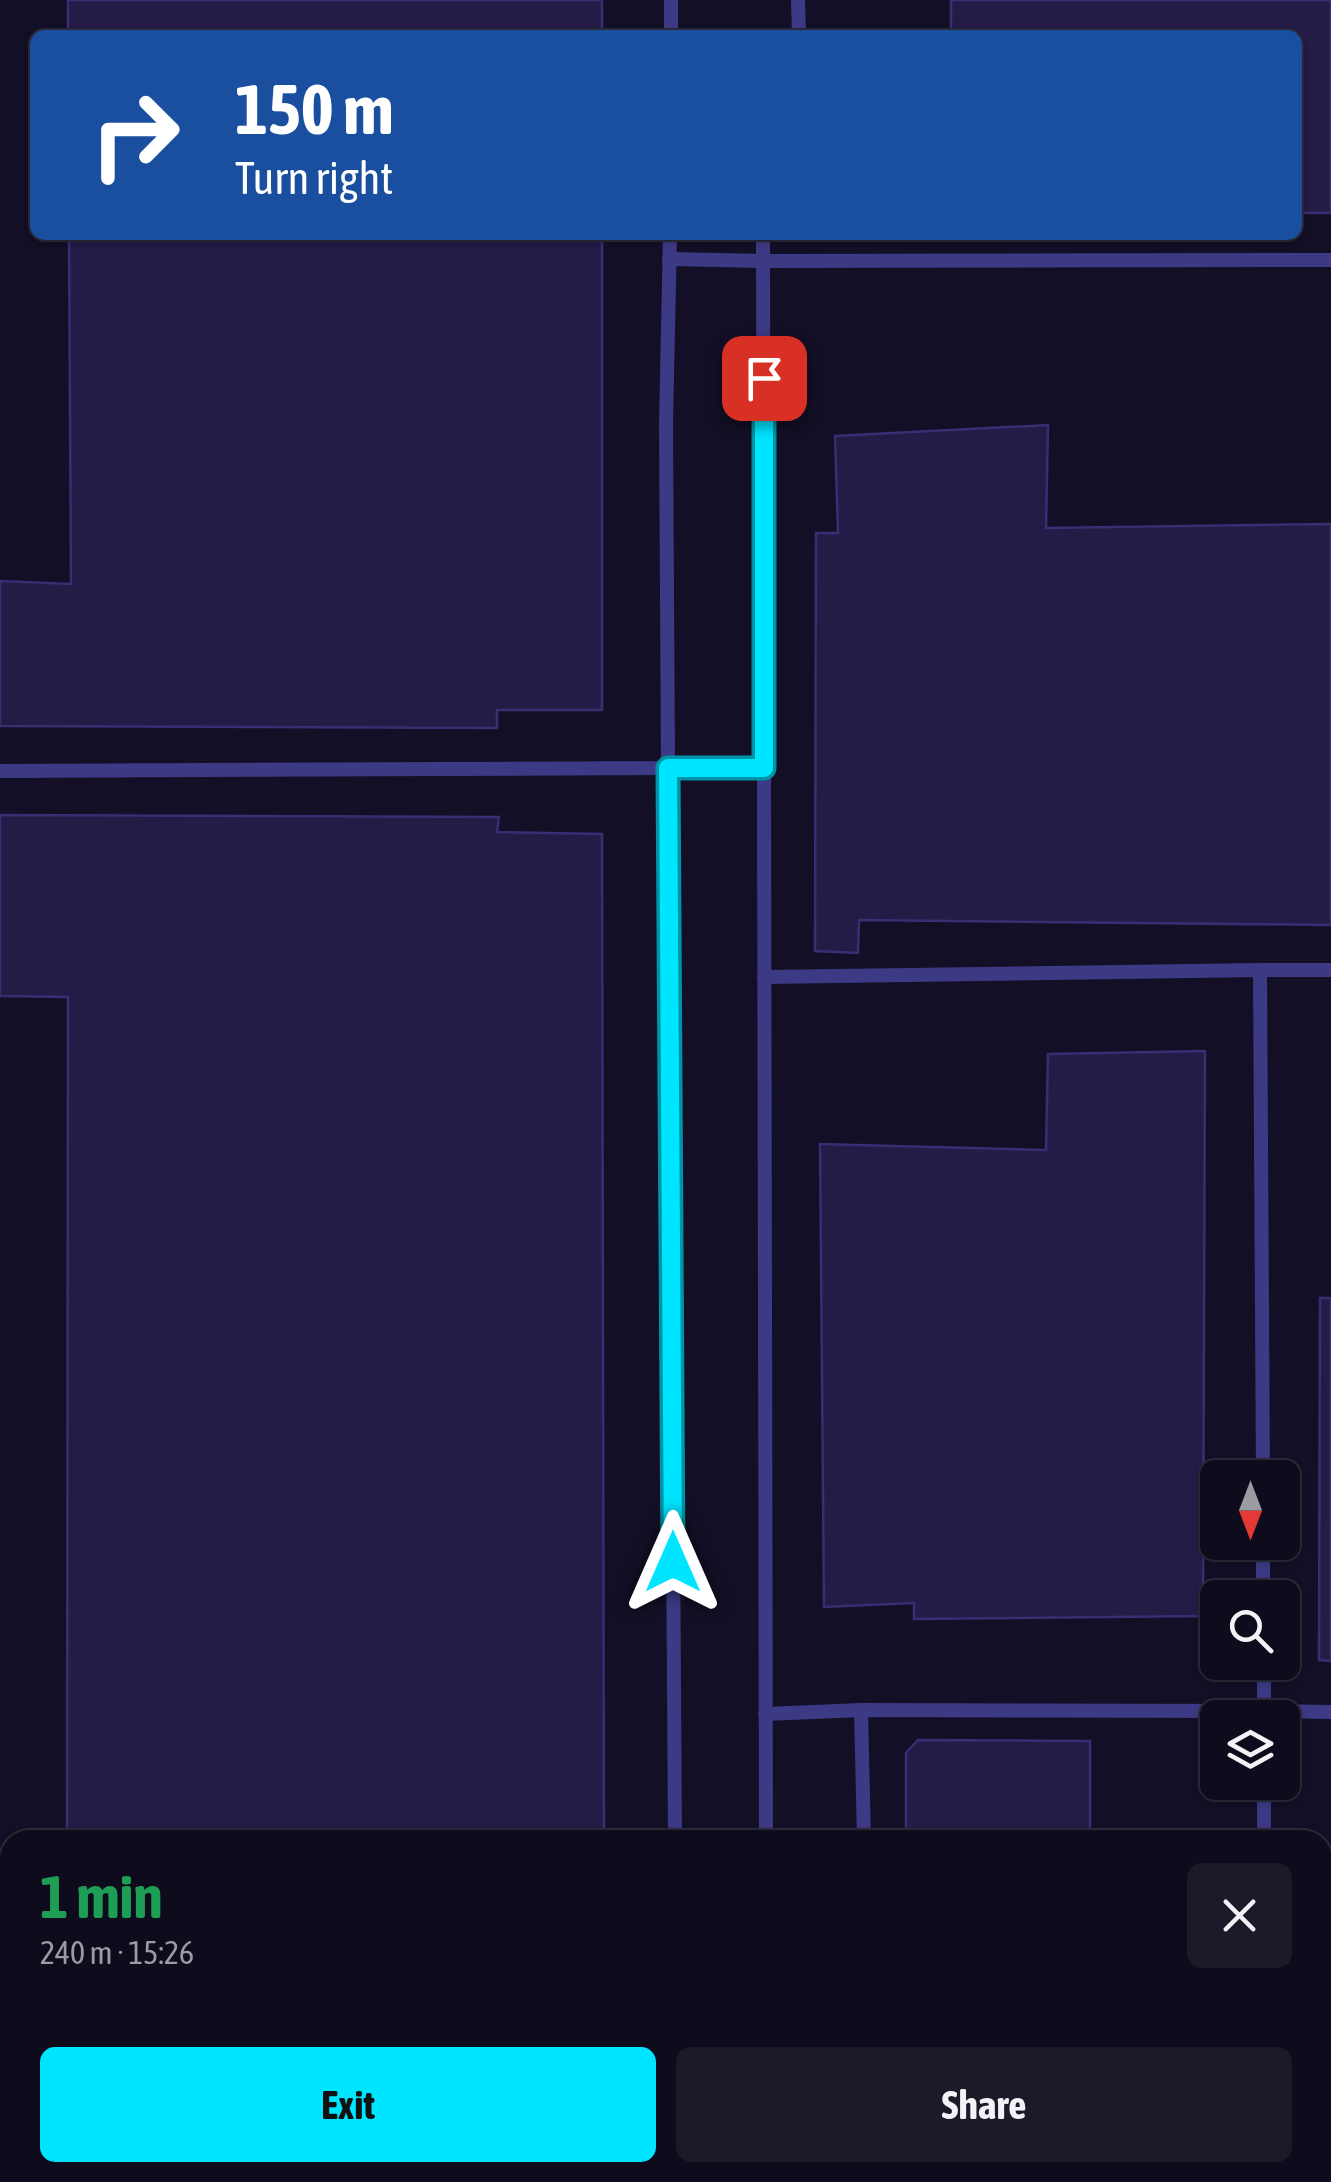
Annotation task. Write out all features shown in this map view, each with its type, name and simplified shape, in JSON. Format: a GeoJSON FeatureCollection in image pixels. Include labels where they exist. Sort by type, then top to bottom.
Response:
{"type":"FeatureCollection","features":[{"type":"Feature","properties":{"kind":"lane"},"geometry":{"type":"LineString","coordinates":[[671,0],[671,30]]}},
{"type":"Feature","properties":{"kind":"lane"},"geometry":{"type":"LineString","coordinates":[[798,0],[799,30]]}},
{"type":"Feature","properties":{"kind":"lane"},"geometry":{"type":"LineString","coordinates":[[670,240],[666,424],[674,1830]]}},
{"type":"Feature","properties":{"kind":"lane"},"geometry":{"type":"LineString","coordinates":[[763,240],[766,1830]]}},
{"type":"Feature","properties":{"kind":"lane"},"geometry":{"type":"LineString","coordinates":[[670,258],[764,262],[1331,260]]}},
{"type":"Feature","properties":{"kind":"lane"},"geometry":{"type":"LineString","coordinates":[[0,771],[764,768]]}},
{"type":"Feature","properties":{"kind":"lane"},"geometry":{"type":"LineString","coordinates":[[1260,970],[1263,1460]]}},
{"type":"Feature","properties":{"kind":"lane"},"geometry":{"type":"LineString","coordinates":[[764,976],[1331,970]]}},
{"type":"Feature","properties":{"kind":"lane"},"geometry":{"type":"LineString","coordinates":[[766,1714],[861,1710],[1200,1713]]}},
{"type":"Feature","properties":{"kind":"lane"},"geometry":{"type":"LineString","coordinates":[[861,1710],[864,1830]]}},
{"type":"Feature","properties":{"kind":"lane"},"geometry":{"type":"LineString","coordinates":[[1300,1713],[1331,1712]]}},
{"type":"Feature","properties":{"kind":"lane"},"geometry":{"type":"LineString","coordinates":[[1264,1800],[1264,1830]]}},
{"type":"Feature","properties":{"kind":"building"},"geometry":{"type":"Polygon","coordinates":[[[68,0],[602,0],[602,30],[68,30],[68,0]]]}},
{"type":"Feature","properties":{"kind":"building"},"geometry":{"type":"Polygon","coordinates":[[[951,0],[1331,0],[1331,213],[1302,213],[1302,30],[951,30],[951,0]]]}},
{"type":"Feature","properties":{"kind":"building"},"geometry":{"type":"Polygon","coordinates":[[[69,240],[602,240],[602,710],[497,710],[497,728],[0,726],[0,581],[71,584],[69,240]]]}},
{"type":"Feature","properties":{"kind":"building"},"geometry":{"type":"Polygon","coordinates":[[[1048,425],[1046,528],[1331,524],[1331,925],[859,920],[858,953],[815,951],[816,533],[838,533],[835,436],[1048,425]]]}},
{"type":"Feature","properties":{"kind":"building"},"geometry":{"type":"Polygon","coordinates":[[[0,815],[499,817],[497,832],[602,834],[604,1830],[67,1830],[68,997],[0,996],[0,815]]]}},
{"type":"Feature","properties":{"kind":"building"},"geometry":{"type":"Polygon","coordinates":[[[1205,1051],[1200,1616],[914,1619],[914,1603],[824,1607],[820,1144],[1046,1150],[1048,1054],[1205,1051]]]}},
{"type":"Feature","properties":{"kind":"building"},"geometry":{"type":"Polygon","coordinates":[[[1320,1298],[1331,1298],[1331,1661],[1319,1660],[1320,1298]]]}},
{"type":"Feature","properties":{"kind":"building"},"geometry":{"type":"Polygon","coordinates":[[[918,1740],[1090,1741],[1090,1830],[906,1830],[906,1753],[918,1740]]]}},
{"type":"Feature","properties":{"kind":"route"},"geometry":{"type":"LineString","coordinates":[[673,1562],[668,768],[764,768],[764,378]]}}]}
